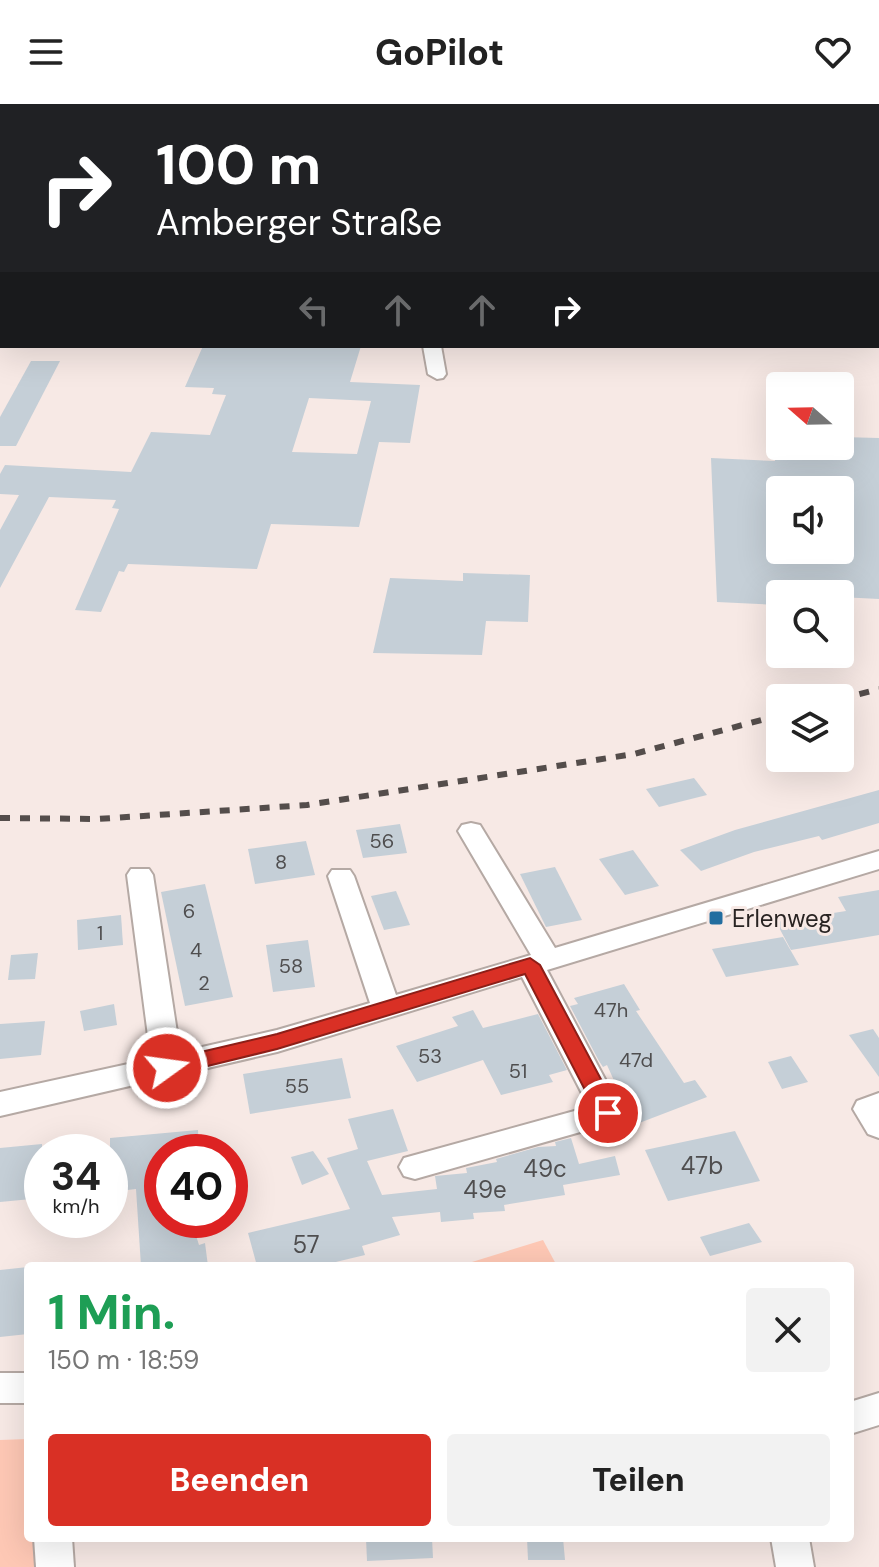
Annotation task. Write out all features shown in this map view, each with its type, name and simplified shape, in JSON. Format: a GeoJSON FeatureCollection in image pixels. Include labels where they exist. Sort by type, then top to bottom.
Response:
{"type":"FeatureCollection","features":[{"type":"Feature","properties":{"kind":"street"},"geometry":{"type":"LineString","coordinates":[[432,348],[437,374]]}},
{"type":"Feature","properties":{"kind":"street"},"geometry":{"type":"LineString","coordinates":[[415,1167],[608,1113],[539,962],[471,831]]}},
{"type":"Feature","properties":{"kind":"street"},"geometry":{"type":"LineString","coordinates":[[0,1104],[277,1041],[879,860]]}},
{"type":"Feature","properties":{"kind":"street"},"geometry":{"type":"LineString","coordinates":[[140,875],[167,1068]]}},
{"type":"Feature","properties":{"kind":"street"},"geometry":{"type":"LineString","coordinates":[[341,876],[386,1008]]}},
{"type":"Feature","properties":{"kind":"street"},"geometry":{"type":"LineString","coordinates":[[0,1388],[24,1388]]}},
{"type":"Feature","properties":{"kind":"street"},"geometry":{"type":"LineString","coordinates":[[854,1417],[879,1409]]}},
{"type":"Feature","properties":{"kind":"street"},"geometry":{"type":"LineString","coordinates":[[53,1542],[55,1567]]}},
{"type":"Feature","properties":{"kind":"street"},"geometry":{"type":"LineString","coordinates":[[791,1542],[795,1567]]}},
{"type":"Feature","properties":{"kind":"shaded area"},"geometry":{"type":"Polygon","coordinates":[[[543,1240],[555,1262],[472,1262],[543,1240]]]}},
{"type":"Feature","properties":{"kind":"shaded area"},"geometry":{"type":"Polygon","coordinates":[[[24,1439],[24,1542],[41,1542],[42,1567],[0,1567],[0,1440],[24,1439]]]}},
{"type":"Feature","properties":{"kind":"building"},"geometry":{"type":"Polygon","coordinates":[[[202,348],[360,348],[350,382],[420,385],[410,443],[379,442],[359,527],[271,524],[257,569],[128,564],[124,572],[119,571],[101,612],[75,610],[119,509],[112,508],[116,500],[49,497],[0,588],[0,530],[19,495],[0,494],[0,474],[5,465],[131,472],[151,432],[210,435],[226,395],[212,394],[214,388],[185,387],[202,348]],[[309,398],[292,452],[357,454],[371,401],[309,398]]]}},
{"type":"Feature","properties":{"kind":"building"},"geometry":{"type":"Polygon","coordinates":[[[31,361],[60,361],[16,446],[0,446],[0,417],[31,361]]]}},
{"type":"Feature","properties":{"kind":"building"},"geometry":{"type":"Polygon","coordinates":[[[854,437],[879,438],[879,599],[854,598],[854,580],[766,580],[766,604],[717,602],[711,458],[854,460],[854,437]]]}},
{"type":"Feature","properties":{"kind":"building"},"geometry":{"type":"Polygon","coordinates":[[[463,573],[530,575],[528,622],[486,621],[482,655],[373,653],[390,578],[463,581],[463,573]]]}},
{"type":"Feature","properties":{"kind":"building"},"geometry":{"type":"Polygon","coordinates":[[[694,778],[707,795],[659,807],[646,789],[694,778]]]}},
{"type":"Feature","properties":{"kind":"building"},"geometry":{"type":"Polygon","coordinates":[[[879,790],[879,823],[822,840],[819,836],[754,852],[701,871],[680,850],[735,830],[879,790]]]}},
{"type":"Feature","properties":{"kind":"building"},"geometry":{"type":"Polygon","coordinates":[[[400,824],[407,853],[363,858],[356,830],[400,824]]]}},
{"type":"Feature","properties":{"kind":"building"},"geometry":{"type":"Polygon","coordinates":[[[306,841],[315,875],[255,884],[248,849],[306,841]]]}},
{"type":"Feature","properties":{"kind":"building"},"geometry":{"type":"Polygon","coordinates":[[[633,850],[659,886],[625,895],[599,859],[633,850]]]}},
{"type":"Feature","properties":{"kind":"building"},"geometry":{"type":"Polygon","coordinates":[[[555,867],[582,920],[546,927],[520,874],[555,867]]]}},
{"type":"Feature","properties":{"kind":"building"},"geometry":{"type":"Polygon","coordinates":[[[205,884],[233,997],[185,1006],[161,892],[205,884]]]}},
{"type":"Feature","properties":{"kind":"building"},"geometry":{"type":"Polygon","coordinates":[[[879,890],[879,935],[791,950],[776,922],[846,911],[838,897],[879,890]]]}},
{"type":"Feature","properties":{"kind":"building"},"geometry":{"type":"Polygon","coordinates":[[[396,891],[410,925],[384,930],[371,896],[396,891]]]}},
{"type":"Feature","properties":{"kind":"building"},"geometry":{"type":"Polygon","coordinates":[[[121,915],[123,945],[78,950],[77,920],[121,915]]]}},
{"type":"Feature","properties":{"kind":"building"},"geometry":{"type":"Polygon","coordinates":[[[783,937],[799,965],[726,977],[712,949],[783,937]]]}},
{"type":"Feature","properties":{"kind":"building"},"geometry":{"type":"Polygon","coordinates":[[[308,940],[315,987],[273,992],[266,945],[308,940]]]}},
{"type":"Feature","properties":{"kind":"building"},"geometry":{"type":"Polygon","coordinates":[[[38,953],[35,979],[8,980],[11,955],[38,953]]]}},
{"type":"Feature","properties":{"kind":"building"},"geometry":{"type":"Polygon","coordinates":[[[624,984],[640,1010],[636,1011],[684,1083],[695,1080],[707,1097],[634,1125],[607,1065],[603,1067],[599,1061],[570,1006],[578,1004],[574,998],[624,984]]]}},
{"type":"Feature","properties":{"kind":"building"},"geometry":{"type":"Polygon","coordinates":[[[114,1004],[117,1025],[84,1031],[80,1011],[114,1004]]]}},
{"type":"Feature","properties":{"kind":"building"},"geometry":{"type":"Polygon","coordinates":[[[473,1010],[483,1028],[538,1014],[567,1070],[549,1075],[553,1082],[501,1095],[483,1060],[417,1082],[396,1046],[458,1026],[452,1017],[473,1010]]]}},
{"type":"Feature","properties":{"kind":"building"},"geometry":{"type":"Polygon","coordinates":[[[45,1021],[41,1055],[0,1059],[0,1024],[45,1021]]]}},
{"type":"Feature","properties":{"kind":"building"},"geometry":{"type":"Polygon","coordinates":[[[873,1029],[879,1038],[879,1077],[849,1035],[873,1029]]]}},
{"type":"Feature","properties":{"kind":"building"},"geometry":{"type":"Polygon","coordinates":[[[791,1056],[808,1082],[782,1089],[768,1062],[791,1056]]]}},
{"type":"Feature","properties":{"kind":"building"},"geometry":{"type":"Polygon","coordinates":[[[342,1058],[351,1098],[250,1114],[243,1074],[342,1058]]]}},
{"type":"Feature","properties":{"kind":"building"},"geometry":{"type":"Polygon","coordinates":[[[393,1109],[408,1151],[367,1161],[382,1195],[437,1189],[435,1176],[467,1173],[466,1168],[497,1162],[496,1159],[538,1147],[556,1146],[555,1142],[571,1138],[579,1164],[615,1156],[620,1175],[563,1185],[565,1195],[504,1205],[505,1211],[473,1213],[474,1219],[441,1222],[440,1212],[392,1217],[400,1235],[362,1246],[365,1255],[336,1262],[256,1262],[248,1233],[350,1209],[327,1158],[358,1149],[348,1119],[393,1109]]]}},
{"type":"Feature","properties":{"kind":"building"},"geometry":{"type":"Polygon","coordinates":[[[198,1130],[198,1134],[154,1134],[198,1130]]]}},
{"type":"Feature","properties":{"kind":"building"},"geometry":{"type":"Polygon","coordinates":[[[735,1131],[760,1181],[668,1201],[645,1150],[735,1131]]]}},
{"type":"Feature","properties":{"kind":"building"},"geometry":{"type":"Polygon","coordinates":[[[144,1135],[144,1238],[197,1238],[199,1245],[205,1243],[207,1262],[141,1262],[136,1189],[128,1190],[128,1136],[144,1135]]]}},
{"type":"Feature","properties":{"kind":"building"},"geometry":{"type":"Polygon","coordinates":[[[24,1146],[24,1200],[0,1202],[0,1148],[24,1146]]]}},
{"type":"Feature","properties":{"kind":"building"},"geometry":{"type":"Polygon","coordinates":[[[313,1151],[329,1174],[302,1185],[291,1157],[313,1151]]]}},
{"type":"Feature","properties":{"kind":"building"},"geometry":{"type":"Polygon","coordinates":[[[749,1223],[762,1242],[710,1256],[700,1237],[749,1223]]]}},
{"type":"Feature","properties":{"kind":"building"},"geometry":{"type":"Polygon","coordinates":[[[24,1267],[24,1334],[0,1337],[0,1270],[24,1267]]]}},
{"type":"Feature","properties":{"kind":"building"},"geometry":{"type":"Polygon","coordinates":[[[366,1542],[432,1542],[433,1558],[367,1561],[366,1542]]]}},
{"type":"Feature","properties":{"kind":"building"},"geometry":{"type":"Polygon","coordinates":[[[527,1542],[563,1542],[565,1560],[528,1560],[527,1542]]]}},
{"type":"Feature","properties":{"kind":"railway"},"geometry":{"type":"LineString","coordinates":[[854,695],[879,689]]}},
{"type":"Feature","properties":{"kind":"railway"},"geometry":{"type":"LineString","coordinates":[[0,818],[98,819],[307,805],[634,754],[766,719]]}},
{"type":"Feature","properties":{"kind":"place","name":"Erlenweg"},"geometry":{"type":"Point","coordinates":[716,918]}},
{"type":"Feature","properties":{"kind":"route"},"geometry":{"type":"LineString","coordinates":[[167,1068],[277,1041],[530,965],[608,1113]]}}]}
